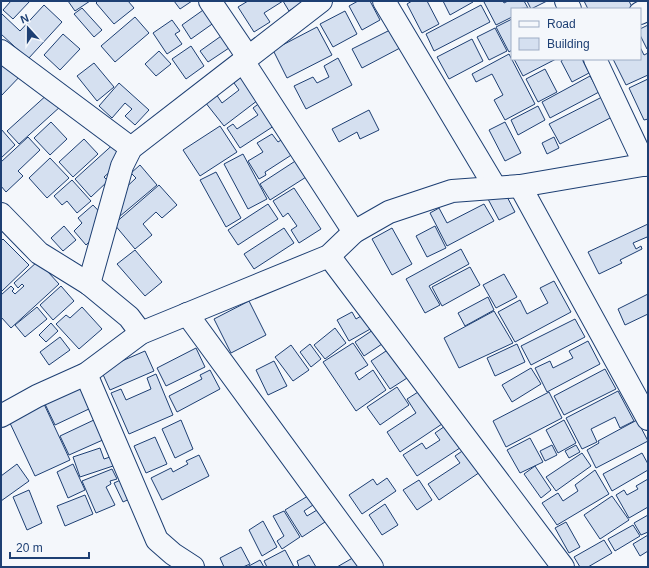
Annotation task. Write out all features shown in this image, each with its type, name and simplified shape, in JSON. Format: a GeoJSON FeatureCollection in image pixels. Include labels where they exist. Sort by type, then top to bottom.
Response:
{"type":"FeatureCollection","features":[{"type":"Feature","properties":{"kind":"street"},"geometry":{"type":"LineString","coordinates":[[210,1],[354,232]]}},
{"type":"Feature","properties":{"kind":"street"},"geometry":{"type":"LineString","coordinates":[[89,284],[122,166],[131,148],[321,1]]}},
{"type":"Feature","properties":{"kind":"street"},"geometry":{"type":"LineString","coordinates":[[384,1],[495,187]]}},
{"type":"Feature","properties":{"kind":"street"},"geometry":{"type":"LineString","coordinates":[[1,51],[131,148]]}},
{"type":"Feature","properties":{"kind":"street"},"geometry":{"type":"LineString","coordinates":[[1,416],[37,396],[86,374],[141,333],[329,256],[354,232],[389,212],[452,191],[520,186],[647,164],[595,60]]}},
{"type":"Feature","properties":{"kind":"street"},"geometry":{"type":"LineString","coordinates":[[520,186],[648,419]]}},
{"type":"Feature","properties":{"kind":"street"},"geometry":{"type":"LineString","coordinates":[[1,214],[39,253],[89,284],[129,317],[141,333]]}},
{"type":"Feature","properties":{"kind":"street"},"geometry":{"type":"LineString","coordinates":[[329,256],[563,567]]}},
{"type":"Feature","properties":{"kind":"street"},"geometry":{"type":"LineString","coordinates":[[187,314],[372,567]]}},
{"type":"Feature","properties":{"kind":"street"},"geometry":{"type":"LineString","coordinates":[[86,374],[157,540],[173,554],[193,567]]}},
{"type":"Feature","properties":{"kind":"building"},"geometry":{"type":"Polygon","coordinates":[[[11,1],[30,1],[13,19],[3,10],[11,1]]]}},
{"type":"Feature","properties":{"kind":"building"},"geometry":{"type":"Polygon","coordinates":[[[68,1],[90,1],[75,11],[68,1]]]}},
{"type":"Feature","properties":{"kind":"building"},"geometry":{"type":"Polygon","coordinates":[[[98,1],[128,1],[134,8],[114,24],[96,3],[98,1]]]}},
{"type":"Feature","properties":{"kind":"building"},"geometry":{"type":"Polygon","coordinates":[[[174,1],[192,1],[180,9],[174,1]]]}},
{"type":"Feature","properties":{"kind":"building"},"geometry":{"type":"Polygon","coordinates":[[[248,1],[283,1],[264,13],[270,22],[254,32],[238,7],[248,1]]]}},
{"type":"Feature","properties":{"kind":"building"},"geometry":{"type":"Polygon","coordinates":[[[283,1],[305,1],[289,11],[283,1]]]}},
{"type":"Feature","properties":{"kind":"building"},"geometry":{"type":"Polygon","coordinates":[[[358,1],[370,1],[380,20],[362,30],[349,6],[358,1]]]}},
{"type":"Feature","properties":{"kind":"building"},"geometry":{"type":"Polygon","coordinates":[[[412,1],[427,1],[439,24],[422,33],[407,4],[412,1]]]}},
{"type":"Feature","properties":{"kind":"building"},"geometry":{"type":"Polygon","coordinates":[[[443,1],[472,1],[473,2],[450,15],[443,1]]]}},
{"type":"Feature","properties":{"kind":"building"},"geometry":{"type":"Polygon","coordinates":[[[503,1],[504,3],[508,1],[524,1],[528,8],[511,8],[511,18],[496,25],[484,2],[503,1]]]}},
{"type":"Feature","properties":{"kind":"building"},"geometry":{"type":"Polygon","coordinates":[[[527,1],[547,1],[533,8],[530,8],[527,1]]]}},
{"type":"Feature","properties":{"kind":"building"},"geometry":{"type":"Polygon","coordinates":[[[584,1],[629,1],[632,8],[588,8],[584,1]]]}},
{"type":"Feature","properties":{"kind":"building"},"geometry":{"type":"Polygon","coordinates":[[[44,5],[62,22],[28,59],[1,34],[1,16],[2,14],[20,31],[44,5]]]}},
{"type":"Feature","properties":{"kind":"building"},"geometry":{"type":"Polygon","coordinates":[[[481,5],[490,22],[434,51],[426,34],[481,5]]]}},
{"type":"Feature","properties":{"kind":"building"},"geometry":{"type":"Polygon","coordinates":[[[82,8],[102,30],[94,37],[74,14],[82,8]]]}},
{"type":"Feature","properties":{"kind":"building"},"geometry":{"type":"Polygon","coordinates":[[[206,8],[215,22],[191,39],[182,25],[206,8]]]}},
{"type":"Feature","properties":{"kind":"building"},"geometry":{"type":"Polygon","coordinates":[[[345,11],[357,34],[333,47],[320,24],[345,11]]]}},
{"type":"Feature","properties":{"kind":"building"},"geometry":{"type":"Polygon","coordinates":[[[135,17],[149,33],[115,62],[101,46],[135,17]]]}},
{"type":"Feature","properties":{"kind":"building"},"geometry":{"type":"Polygon","coordinates":[[[172,20],[180,31],[175,34],[182,44],[167,54],[153,33],[172,20]]]}},
{"type":"Feature","properties":{"kind":"building"},"geometry":{"type":"Polygon","coordinates":[[[511,20],[511,51],[509,52],[496,27],[511,20]]]}},
{"type":"Feature","properties":{"kind":"building"},"geometry":{"type":"Polygon","coordinates":[[[648,25],[647,49],[641,37],[641,28],[648,25]]]}},
{"type":"Feature","properties":{"kind":"building"},"geometry":{"type":"Polygon","coordinates":[[[317,27],[332,55],[287,78],[273,50],[317,27]]]}},
{"type":"Feature","properties":{"kind":"building"},"geometry":{"type":"Polygon","coordinates":[[[495,28],[507,51],[489,60],[477,37],[495,28]]]}},
{"type":"Feature","properties":{"kind":"building"},"geometry":{"type":"Polygon","coordinates":[[[390,30],[400,48],[362,68],[352,49],[390,30]]]}},
{"type":"Feature","properties":{"kind":"building"},"geometry":{"type":"Polygon","coordinates":[[[63,34],[80,49],[60,70],[44,55],[63,34]]]}},
{"type":"Feature","properties":{"kind":"building"},"geometry":{"type":"Polygon","coordinates":[[[224,34],[232,46],[208,62],[200,51],[224,34]]]}},
{"type":"Feature","properties":{"kind":"building"},"geometry":{"type":"Polygon","coordinates":[[[472,39],[483,61],[449,79],[437,57],[472,39]]]}},
{"type":"Feature","properties":{"kind":"building"},"geometry":{"type":"Polygon","coordinates":[[[191,46],[204,66],[186,79],[172,59],[191,46]]]}},
{"type":"Feature","properties":{"kind":"building"},"geometry":{"type":"Polygon","coordinates":[[[641,49],[644,55],[648,53],[648,75],[626,85],[614,60],[641,60],[641,49]]]}},
{"type":"Feature","properties":{"kind":"building"},"geometry":{"type":"Polygon","coordinates":[[[159,51],[171,64],[156,76],[145,64],[159,51]]]}},
{"type":"Feature","properties":{"kind":"building"},"geometry":{"type":"Polygon","coordinates":[[[509,54],[535,104],[505,120],[494,100],[503,95],[492,74],[476,82],[472,74],[509,54]]]}},
{"type":"Feature","properties":{"kind":"building"},"geometry":{"type":"Polygon","coordinates":[[[338,58],[352,85],[306,109],[294,86],[313,77],[317,83],[329,77],[324,66],[338,58]]]}},
{"type":"Feature","properties":{"kind":"building"},"geometry":{"type":"Polygon","coordinates":[[[1,59],[25,71],[1,96],[1,59]]]}},
{"type":"Feature","properties":{"kind":"building"},"geometry":{"type":"Polygon","coordinates":[[[515,60],[554,60],[523,76],[515,60]]]}},
{"type":"Feature","properties":{"kind":"building"},"geometry":{"type":"Polygon","coordinates":[[[582,60],[589,73],[572,82],[561,61],[582,60]]]}},
{"type":"Feature","properties":{"kind":"building"},"geometry":{"type":"Polygon","coordinates":[[[94,63],[114,87],[97,101],[77,76],[94,63]]]}},
{"type":"Feature","properties":{"kind":"building"},"geometry":{"type":"Polygon","coordinates":[[[545,69],[557,92],[538,102],[526,79],[545,69]]]}},
{"type":"Feature","properties":{"kind":"building"},"geometry":{"type":"Polygon","coordinates":[[[244,74],[262,97],[224,126],[205,102],[216,94],[222,103],[239,90],[234,83],[244,74]]]}},
{"type":"Feature","properties":{"kind":"building"},"geometry":{"type":"Polygon","coordinates":[[[590,76],[599,92],[550,118],[542,102],[590,76]]]}},
{"type":"Feature","properties":{"kind":"building"},"geometry":{"type":"Polygon","coordinates":[[[648,79],[648,119],[644,120],[629,88],[648,79]]]}},
{"type":"Feature","properties":{"kind":"building"},"geometry":{"type":"Polygon","coordinates":[[[119,83],[149,110],[135,125],[125,116],[132,109],[125,103],[112,118],[99,106],[119,83]]]}},
{"type":"Feature","properties":{"kind":"building"},"geometry":{"type":"Polygon","coordinates":[[[49,93],[61,106],[19,144],[7,131],[49,93]]]}},
{"type":"Feature","properties":{"kind":"building"},"geometry":{"type":"Polygon","coordinates":[[[602,97],[612,117],[560,144],[549,124],[602,97]]]}},
{"type":"Feature","properties":{"kind":"building"},"geometry":{"type":"Polygon","coordinates":[[[265,99],[280,122],[240,148],[227,128],[233,124],[237,129],[258,115],[253,108],[265,99]]]}},
{"type":"Feature","properties":{"kind":"building"},"geometry":{"type":"Polygon","coordinates":[[[538,106],[545,120],[518,135],[511,120],[538,106]]]}},
{"type":"Feature","properties":{"kind":"building"},"geometry":{"type":"Polygon","coordinates":[[[369,110],[379,130],[360,139],[357,132],[339,142],[332,129],[369,110]]]}},
{"type":"Feature","properties":{"kind":"building"},"geometry":{"type":"Polygon","coordinates":[[[51,122],[67,139],[50,155],[34,138],[51,122]]]}},
{"type":"Feature","properties":{"kind":"building"},"geometry":{"type":"Polygon","coordinates":[[[505,122],[521,153],[505,161],[489,130],[505,122]]]}},
{"type":"Feature","properties":{"kind":"building"},"geometry":{"type":"Polygon","coordinates":[[[220,126],[237,152],[200,176],[183,150],[220,126]]]}},
{"type":"Feature","properties":{"kind":"building"},"geometry":{"type":"Polygon","coordinates":[[[1,129],[15,145],[1,158],[1,129]]]}},
{"type":"Feature","properties":{"kind":"building"},"geometry":{"type":"Polygon","coordinates":[[[272,134],[278,142],[286,137],[296,152],[265,172],[266,175],[259,179],[248,161],[263,152],[257,143],[272,134]]]}},
{"type":"Feature","properties":{"kind":"building"},"geometry":{"type":"Polygon","coordinates":[[[28,137],[40,150],[18,171],[23,176],[6,192],[1,186],[1,162],[28,137]]]}},
{"type":"Feature","properties":{"kind":"building"},"geometry":{"type":"Polygon","coordinates":[[[554,137],[559,148],[547,154],[542,143],[554,137]]]}},
{"type":"Feature","properties":{"kind":"building"},"geometry":{"type":"Polygon","coordinates":[[[84,139],[98,154],[73,177],[59,162],[84,139]]]}},
{"type":"Feature","properties":{"kind":"building"},"geometry":{"type":"Polygon","coordinates":[[[118,140],[131,153],[104,177],[108,181],[91,197],[75,179],[118,140]]]}},
{"type":"Feature","properties":{"kind":"building"},"geometry":{"type":"Polygon","coordinates":[[[243,154],[267,199],[248,209],[224,164],[243,154]]]}},
{"type":"Feature","properties":{"kind":"building"},"geometry":{"type":"Polygon","coordinates":[[[303,156],[314,172],[270,200],[260,184],[303,156]]]}},
{"type":"Feature","properties":{"kind":"building"},"geometry":{"type":"Polygon","coordinates":[[[50,158],[69,178],[47,198],[29,178],[50,158]]]}},
{"type":"Feature","properties":{"kind":"building"},"geometry":{"type":"Polygon","coordinates":[[[140,165],[157,185],[113,222],[102,210],[136,178],[131,173],[140,165]]]}},
{"type":"Feature","properties":{"kind":"building"},"geometry":{"type":"Polygon","coordinates":[[[216,172],[241,218],[226,227],[200,180],[216,172]]]}},
{"type":"Feature","properties":{"kind":"building"},"geometry":{"type":"Polygon","coordinates":[[[72,180],[91,201],[77,213],[67,201],[62,205],[54,196],[72,180]]]}},
{"type":"Feature","properties":{"kind":"building"},"geometry":{"type":"Polygon","coordinates":[[[159,185],[177,205],[162,218],[156,212],[143,224],[152,235],[135,249],[114,224],[159,185]]]}},
{"type":"Feature","properties":{"kind":"building"},"geometry":{"type":"Polygon","coordinates":[[[294,188],[321,229],[299,243],[291,230],[297,226],[288,213],[283,217],[273,201],[294,188]]]}},
{"type":"Feature","properties":{"kind":"building"},"geometry":{"type":"Polygon","coordinates":[[[504,191],[515,212],[499,220],[488,199],[504,191]]]}},
{"type":"Feature","properties":{"kind":"building"},"geometry":{"type":"Polygon","coordinates":[[[268,204],[278,219],[238,245],[228,230],[268,204]]]}},
{"type":"Feature","properties":{"kind":"building"},"geometry":{"type":"Polygon","coordinates":[[[484,204],[494,221],[447,246],[430,213],[439,208],[447,223],[484,204]]]}},
{"type":"Feature","properties":{"kind":"building"},"geometry":{"type":"Polygon","coordinates":[[[93,205],[110,223],[86,245],[74,231],[82,223],[78,218],[93,205]]]}},
{"type":"Feature","properties":{"kind":"building"},"geometry":{"type":"Polygon","coordinates":[[[648,224],[648,240],[647,237],[633,243],[636,249],[641,246],[642,249],[620,260],[622,263],[599,274],[588,252],[648,224]]]}},
{"type":"Feature","properties":{"kind":"building"},"geometry":{"type":"Polygon","coordinates":[[[64,226],[76,240],[63,251],[51,238],[64,226]]]}},
{"type":"Feature","properties":{"kind":"building"},"geometry":{"type":"Polygon","coordinates":[[[435,226],[446,248],[427,257],[416,236],[435,226]]]}},
{"type":"Feature","properties":{"kind":"building"},"geometry":{"type":"Polygon","coordinates":[[[284,228],[294,243],[254,269],[244,254],[284,228]]]}},
{"type":"Feature","properties":{"kind":"building"},"geometry":{"type":"Polygon","coordinates":[[[392,228],[412,264],[392,275],[372,239],[392,228]]]}},
{"type":"Feature","properties":{"kind":"building"},"geometry":{"type":"Polygon","coordinates":[[[3,239],[29,265],[1,292],[1,241],[3,239]]]}},
{"type":"Feature","properties":{"kind":"building"},"geometry":{"type":"Polygon","coordinates":[[[461,249],[469,264],[429,286],[440,305],[425,313],[406,279],[461,249]]]}},
{"type":"Feature","properties":{"kind":"building"},"geometry":{"type":"Polygon","coordinates":[[[135,250],[162,282],[145,296],[117,264],[135,250]]]}},
{"type":"Feature","properties":{"kind":"building"},"geometry":{"type":"Polygon","coordinates":[[[38,261],[59,284],[11,328],[1,317],[1,295],[11,286],[14,289],[12,291],[15,294],[24,286],[22,284],[18,288],[14,283],[38,261]]]}},
{"type":"Feature","properties":{"kind":"building"},"geometry":{"type":"Polygon","coordinates":[[[470,267],[480,285],[442,306],[432,287],[470,267]]]}},
{"type":"Feature","properties":{"kind":"building"},"geometry":{"type":"Polygon","coordinates":[[[504,274],[517,297],[496,308],[483,285],[504,274]]]}},
{"type":"Feature","properties":{"kind":"building"},"geometry":{"type":"Polygon","coordinates":[[[554,281],[571,312],[515,342],[498,312],[520,300],[527,314],[548,303],[540,288],[554,281]]]}},
{"type":"Feature","properties":{"kind":"building"},"geometry":{"type":"Polygon","coordinates":[[[61,286],[74,301],[53,320],[40,305],[61,286]]]}},
{"type":"Feature","properties":{"kind":"building"},"geometry":{"type":"Polygon","coordinates":[[[648,294],[648,314],[625,325],[618,309],[648,294]]]}},
{"type":"Feature","properties":{"kind":"building"},"geometry":{"type":"Polygon","coordinates":[[[488,297],[494,310],[465,326],[458,313],[488,297]]]}},
{"type":"Feature","properties":{"kind":"building"},"geometry":{"type":"Polygon","coordinates":[[[249,301],[266,335],[231,353],[214,319],[249,301]]]}},
{"type":"Feature","properties":{"kind":"building"},"geometry":{"type":"Polygon","coordinates":[[[37,307],[47,319],[25,337],[15,325],[37,307]]]}},
{"type":"Feature","properties":{"kind":"building"},"geometry":{"type":"Polygon","coordinates":[[[82,307],[102,329],[79,349],[56,324],[66,315],[70,318],[82,307]]]}},
{"type":"Feature","properties":{"kind":"building"},"geometry":{"type":"Polygon","coordinates":[[[494,311],[513,343],[459,368],[444,338],[494,311]]]}},
{"type":"Feature","properties":{"kind":"building"},"geometry":{"type":"Polygon","coordinates":[[[352,312],[356,319],[361,316],[381,323],[349,341],[337,320],[352,312]]]}},
{"type":"Feature","properties":{"kind":"building"},"geometry":{"type":"Polygon","coordinates":[[[575,319],[585,337],[531,365],[521,346],[575,319]]]}},
{"type":"Feature","properties":{"kind":"building"},"geometry":{"type":"Polygon","coordinates":[[[51,323],[58,331],[46,342],[39,335],[51,323]]]}},
{"type":"Feature","properties":{"kind":"building"},"geometry":{"type":"Polygon","coordinates":[[[335,328],[346,343],[325,359],[314,345],[335,328]]]}},
{"type":"Feature","properties":{"kind":"building"},"geometry":{"type":"Polygon","coordinates":[[[376,328],[385,342],[364,356],[355,342],[376,328]]]}},
{"type":"Feature","properties":{"kind":"building"},"geometry":{"type":"Polygon","coordinates":[[[60,337],[70,350],[49,365],[40,352],[60,337]]]}},
{"type":"Feature","properties":{"kind":"building"},"geometry":{"type":"Polygon","coordinates":[[[588,341],[600,364],[547,392],[535,368],[550,361],[553,368],[573,358],[569,351],[588,341]]]}},
{"type":"Feature","properties":{"kind":"building"},"geometry":{"type":"Polygon","coordinates":[[[353,343],[368,365],[355,373],[359,380],[373,370],[386,390],[356,411],[323,362],[353,343]]]}},
{"type":"Feature","properties":{"kind":"building"},"geometry":{"type":"Polygon","coordinates":[[[398,343],[418,371],[390,389],[371,361],[398,343]]]}},
{"type":"Feature","properties":{"kind":"building"},"geometry":{"type":"Polygon","coordinates":[[[310,344],[321,359],[311,367],[300,352],[310,344]]]}},
{"type":"Feature","properties":{"kind":"building"},"geometry":{"type":"Polygon","coordinates":[[[517,344],[525,362],[495,376],[487,358],[517,344]]]}},
{"type":"Feature","properties":{"kind":"building"},"geometry":{"type":"Polygon","coordinates":[[[291,345],[309,370],[293,381],[275,357],[291,345]]]}},
{"type":"Feature","properties":{"kind":"building"},"geometry":{"type":"Polygon","coordinates":[[[196,348],[205,367],[166,386],[157,368],[196,348]]]}},
{"type":"Feature","properties":{"kind":"building"},"geometry":{"type":"Polygon","coordinates":[[[145,351],[154,371],[110,390],[101,370],[145,351]]]}},
{"type":"Feature","properties":{"kind":"building"},"geometry":{"type":"Polygon","coordinates":[[[274,361],[287,386],[268,395],[256,370],[274,361]]]}},
{"type":"Feature","properties":{"kind":"building"},"geometry":{"type":"Polygon","coordinates":[[[531,368],[541,384],[512,402],[502,385],[531,368]]]}},
{"type":"Feature","properties":{"kind":"building"},"geometry":{"type":"Polygon","coordinates":[[[605,369],[616,389],[564,415],[554,396],[605,369]]]}},
{"type":"Feature","properties":{"kind":"building"},"geometry":{"type":"Polygon","coordinates":[[[210,370],[220,389],[177,412],[169,396],[202,379],[200,375],[210,370]]]}},
{"type":"Feature","properties":{"kind":"building"},"geometry":{"type":"Polygon","coordinates":[[[156,374],[173,415],[129,434],[111,393],[121,389],[126,400],[151,389],[147,378],[156,374]]]}},
{"type":"Feature","properties":{"kind":"building"},"geometry":{"type":"Polygon","coordinates":[[[90,383],[114,435],[69,455],[60,436],[96,419],[91,408],[55,425],[45,404],[90,383]]]}},
{"type":"Feature","properties":{"kind":"building"},"geometry":{"type":"Polygon","coordinates":[[[397,387],[409,405],[380,425],[367,407],[397,387]]]}},
{"type":"Feature","properties":{"kind":"building"},"geometry":{"type":"Polygon","coordinates":[[[426,387],[448,420],[400,452],[387,432],[416,413],[407,399],[426,387]]]}},
{"type":"Feature","properties":{"kind":"building"},"geometry":{"type":"Polygon","coordinates":[[[618,391],[634,421],[620,428],[615,417],[591,429],[597,442],[582,449],[566,418],[618,391]]]}},
{"type":"Feature","properties":{"kind":"building"},"geometry":{"type":"Polygon","coordinates":[[[549,392],[562,418],[506,447],[493,421],[549,392]]]}},
{"type":"Feature","properties":{"kind":"building"},"geometry":{"type":"Polygon","coordinates":[[[44,404],[70,460],[35,476],[9,421],[44,404]]]}},
{"type":"Feature","properties":{"kind":"building"},"geometry":{"type":"Polygon","coordinates":[[[181,420],[193,449],[175,458],[162,429],[181,420]]]}},
{"type":"Feature","properties":{"kind":"building"},"geometry":{"type":"Polygon","coordinates":[[[564,420],[576,443],[558,453],[546,430],[564,420]]]}},
{"type":"Feature","properties":{"kind":"building"},"geometry":{"type":"Polygon","coordinates":[[[637,420],[648,441],[596,468],[587,450],[599,443],[598,441],[637,420]]]}},
{"type":"Feature","properties":{"kind":"building"},"geometry":{"type":"Polygon","coordinates":[[[451,422],[466,444],[417,476],[403,455],[422,443],[426,449],[440,440],[435,433],[451,422]]]}},
{"type":"Feature","properties":{"kind":"building"},"geometry":{"type":"Polygon","coordinates":[[[155,437],[167,464],[146,473],[134,446],[155,437]]]}},
{"type":"Feature","properties":{"kind":"building"},"geometry":{"type":"Polygon","coordinates":[[[530,438],[543,462],[520,473],[507,450],[530,438]]]}},
{"type":"Feature","properties":{"kind":"building"},"geometry":{"type":"Polygon","coordinates":[[[471,445],[486,468],[439,500],[428,484],[460,463],[455,456],[471,445]]]}},
{"type":"Feature","properties":{"kind":"building"},"geometry":{"type":"Polygon","coordinates":[[[552,445],[557,455],[545,461],[540,451],[552,445]]]}},
{"type":"Feature","properties":{"kind":"building"},"geometry":{"type":"Polygon","coordinates":[[[576,445],[580,452],[569,458],[565,451],[576,445]]]}},
{"type":"Feature","properties":{"kind":"building"},"geometry":{"type":"Polygon","coordinates":[[[100,448],[104,459],[119,454],[122,463],[80,477],[73,457],[100,448]]]}},
{"type":"Feature","properties":{"kind":"building"},"geometry":{"type":"Polygon","coordinates":[[[582,453],[591,466],[556,491],[546,477],[582,453]]]}},
{"type":"Feature","properties":{"kind":"building"},"geometry":{"type":"Polygon","coordinates":[[[642,453],[648,464],[648,470],[612,491],[603,474],[642,453]]]}},
{"type":"Feature","properties":{"kind":"building"},"geometry":{"type":"Polygon","coordinates":[[[199,455],[209,476],[162,500],[151,478],[171,468],[173,472],[188,464],[186,461],[199,455]]]}},
{"type":"Feature","properties":{"kind":"building"},"geometry":{"type":"Polygon","coordinates":[[[17,464],[29,481],[1,501],[1,476],[17,464]]]}},
{"type":"Feature","properties":{"kind":"building"},"geometry":{"type":"Polygon","coordinates":[[[73,464],[85,490],[68,498],[57,472],[73,464]]]}},
{"type":"Feature","properties":{"kind":"building"},"geometry":{"type":"Polygon","coordinates":[[[535,466],[551,490],[541,498],[524,474],[535,466]]]}},
{"type":"Feature","properties":{"kind":"building"},"geometry":{"type":"Polygon","coordinates":[[[112,469],[117,479],[110,481],[111,484],[106,487],[115,505],[96,513],[82,481],[112,469]]]}},
{"type":"Feature","properties":{"kind":"building"},"geometry":{"type":"Polygon","coordinates":[[[595,470],[609,494],[557,525],[542,503],[558,493],[563,501],[578,491],[575,485],[595,470]]]}},
{"type":"Feature","properties":{"kind":"building"},"geometry":{"type":"Polygon","coordinates":[[[127,477],[136,496],[123,502],[114,483],[127,477]]]}},
{"type":"Feature","properties":{"kind":"building"},"geometry":{"type":"Polygon","coordinates":[[[387,478],[396,491],[362,514],[349,495],[373,479],[377,485],[387,478]]]}},
{"type":"Feature","properties":{"kind":"building"},"geometry":{"type":"Polygon","coordinates":[[[648,479],[648,507],[629,518],[616,495],[624,490],[627,495],[638,489],[636,486],[648,479]]]}},
{"type":"Feature","properties":{"kind":"building"},"geometry":{"type":"Polygon","coordinates":[[[419,480],[432,500],[417,510],[403,490],[419,480]]]}},
{"type":"Feature","properties":{"kind":"building"},"geometry":{"type":"Polygon","coordinates":[[[29,490],[42,523],[27,530],[13,497],[29,490]]]}},
{"type":"Feature","properties":{"kind":"building"},"geometry":{"type":"Polygon","coordinates":[[[311,494],[316,503],[304,511],[307,516],[317,510],[325,522],[302,537],[285,510],[311,494]]]}},
{"type":"Feature","properties":{"kind":"building"},"geometry":{"type":"Polygon","coordinates":[[[85,495],[93,514],[65,526],[57,506],[85,495]]]}},
{"type":"Feature","properties":{"kind":"building"},"geometry":{"type":"Polygon","coordinates":[[[612,496],[629,520],[600,539],[584,515],[612,496]]]}},
{"type":"Feature","properties":{"kind":"building"},"geometry":{"type":"Polygon","coordinates":[[[385,504],[398,525],[382,535],[369,515],[385,504]]]}},
{"type":"Feature","properties":{"kind":"building"},"geometry":{"type":"Polygon","coordinates":[[[284,511],[300,537],[282,549],[277,541],[284,536],[273,516],[284,511]]]}},
{"type":"Feature","properties":{"kind":"building"},"geometry":{"type":"Polygon","coordinates":[[[648,515],[648,532],[641,535],[634,523],[648,515]]]}},
{"type":"Feature","properties":{"kind":"building"},"geometry":{"type":"Polygon","coordinates":[[[263,521],[277,547],[262,556],[249,530],[263,521]]]}},
{"type":"Feature","properties":{"kind":"building"},"geometry":{"type":"Polygon","coordinates":[[[566,522],[580,547],[569,553],[555,528],[566,522]]]}},
{"type":"Feature","properties":{"kind":"building"},"geometry":{"type":"Polygon","coordinates":[[[633,525],[640,536],[615,551],[608,539],[633,525]]]}},
{"type":"Feature","properties":{"kind":"building"},"geometry":{"type":"Polygon","coordinates":[[[648,535],[648,551],[640,556],[633,544],[648,535]]]}},
{"type":"Feature","properties":{"kind":"building"},"geometry":{"type":"Polygon","coordinates":[[[604,540],[612,553],[588,567],[580,567],[574,557],[604,540]]]}},
{"type":"Feature","properties":{"kind":"building"},"geometry":{"type":"Polygon","coordinates":[[[241,547],[250,564],[243,567],[224,567],[220,558],[241,547]]]}},
{"type":"Feature","properties":{"kind":"building"},"geometry":{"type":"Polygon","coordinates":[[[285,550],[294,567],[267,567],[264,561],[285,550]]]}},
{"type":"Feature","properties":{"kind":"building"},"geometry":{"type":"Polygon","coordinates":[[[309,555],[316,567],[299,567],[297,561],[309,555]]]}},
{"type":"Feature","properties":{"kind":"building"},"geometry":{"type":"Polygon","coordinates":[[[356,556],[364,567],[337,567],[356,556]]]}},
{"type":"Feature","properties":{"kind":"building"},"geometry":{"type":"Polygon","coordinates":[[[260,560],[264,567],[247,567],[260,560]]]}}]}
